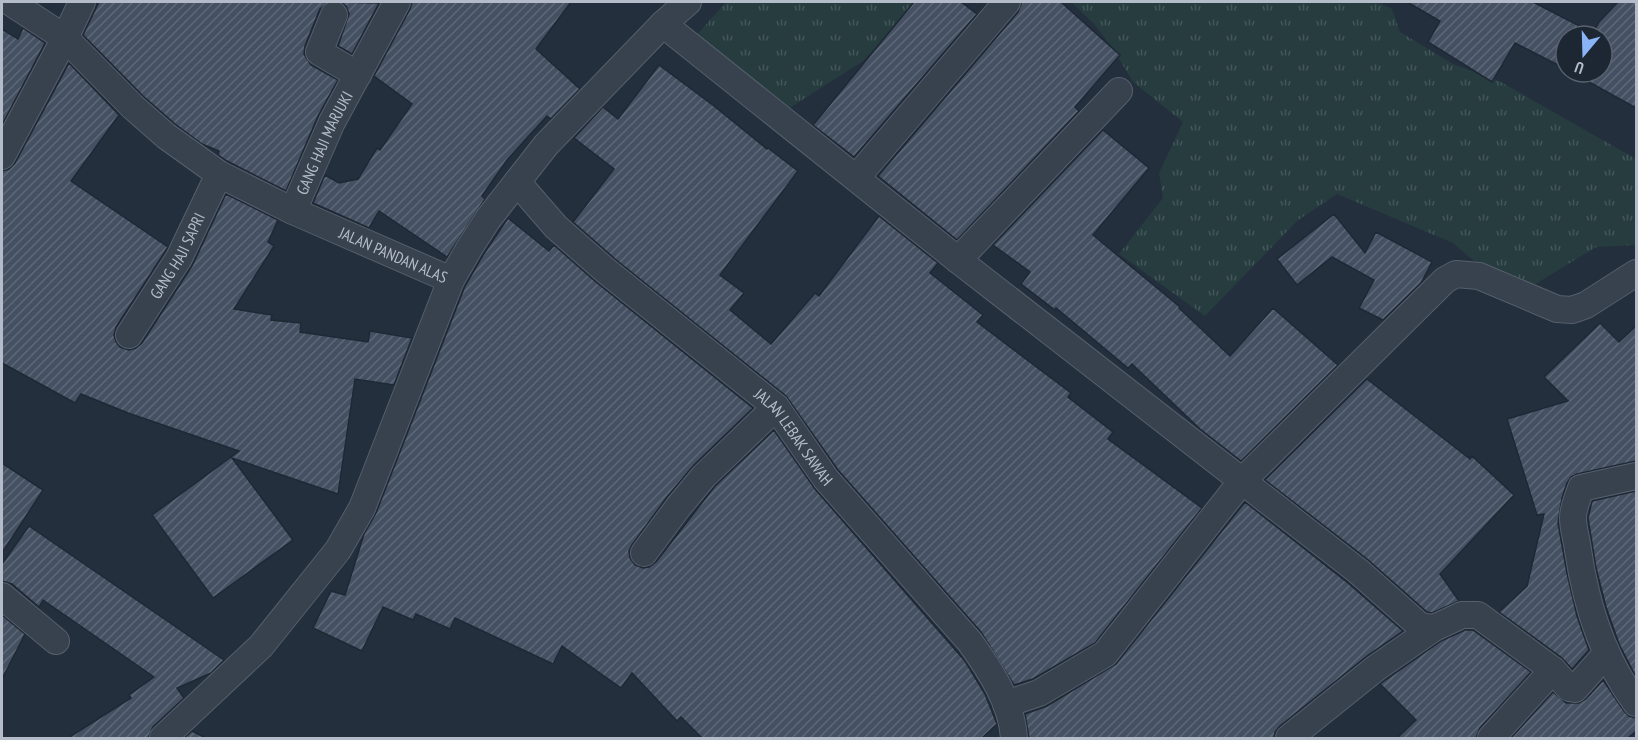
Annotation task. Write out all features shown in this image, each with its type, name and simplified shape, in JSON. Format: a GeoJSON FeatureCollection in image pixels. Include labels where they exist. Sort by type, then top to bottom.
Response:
{"type":"FeatureCollection","features":[{"type":"Feature","properties":{"kind":"street","name":"JALAN PANDAN ALAS"},"geometry":{"type":"LineString","coordinates":[[10,2],[65,38],[141,115],[219,174],[293,211],[451,280],[470,246],[546,145],[663,24],[688,2]]}},
{"type":"Feature","properties":{"kind":"street"},"geometry":{"type":"LineString","coordinates":[[2,156],[82,2]]}},
{"type":"Feature","properties":{"kind":"street","name":"GANG HAJI MARJUKI"},"geometry":{"type":"LineString","coordinates":[[293,211],[332,122],[397,2]]}},
{"type":"Feature","properties":{"kind":"street"},"geometry":{"type":"LineString","coordinates":[[856,178],[1007,2]]}},
{"type":"Feature","properties":{"kind":"street","name":"GANG HAJI MARJUKI"},"geometry":{"type":"LineString","coordinates":[[334,15],[320,52],[358,75]]}},
{"type":"Feature","properties":{"kind":"street"},"geometry":{"type":"LineString","coordinates":[[663,24],[958,260],[1358,571],[1420,626],[1434,628]]}},
{"type":"Feature","properties":{"kind":"street"},"geometry":{"type":"LineString","coordinates":[[958,260],[1119,91]]}},
{"type":"Feature","properties":{"kind":"street","name":"GANG HAJI SAPRI"},"geometry":{"type":"LineString","coordinates":[[129,335],[179,258],[219,174]]}},
{"type":"Feature","properties":{"kind":"street","name":"JALAN LEBAK SAWAH"},"geometry":{"type":"LineString","coordinates":[[517,182],[556,227],[605,270],[776,407],[826,479],[970,642],[988,668],[1006,704],[1014,738]]}},
{"type":"Feature","properties":{"kind":"street"},"geometry":{"type":"LineString","coordinates":[[1006,704],[1039,693],[1105,654],[1242,481],[1445,280],[1456,274],[1479,276],[1557,309],[1572,310],[1586,305],[1636,273]]}},
{"type":"Feature","properties":{"kind":"street"},"geometry":{"type":"LineString","coordinates":[[163,738],[261,646],[344,541],[362,508],[451,280]]}},
{"type":"Feature","properties":{"kind":"street"},"geometry":{"type":"LineString","coordinates":[[644,553],[678,506],[704,476],[776,407]]}},
{"type":"Feature","properties":{"kind":"street"},"geometry":{"type":"LineString","coordinates":[[1636,476],[1581,488],[1575,504],[1573,519],[1582,573],[1606,654],[1636,703]]}},
{"type":"Feature","properties":{"kind":"street"},"geometry":{"type":"LineString","coordinates":[[2,596],[56,641]]}},
{"type":"Feature","properties":{"kind":"street"},"geometry":{"type":"LineString","coordinates":[[1289,738],[1376,668],[1434,628],[1462,615],[1478,615],[1553,670],[1569,688],[1575,689],[1606,654]]}},
{"type":"Feature","properties":{"kind":"street"},"geometry":{"type":"LineString","coordinates":[[1491,738],[1553,670]]}},
{"type":"Feature","properties":{"kind":"green space"},"geometry":{"type":"Polygon","coordinates":[[[726,2],[917,2],[863,61],[788,109],[695,37],[726,2]]]}},
{"type":"Feature","properties":{"kind":"green space"},"geometry":{"type":"Polygon","coordinates":[[[1071,2],[1378,2],[1392,9],[1400,32],[1453,64],[1499,81],[1636,159],[1636,245],[1596,247],[1529,288],[1502,285],[1453,243],[1337,194],[1297,221],[1205,316],[1119,254],[1163,198],[1159,173],[1183,122],[1133,82],[1112,47],[1094,24],[1071,2]]]}},
{"type":"Feature","properties":{"kind":"building"},"geometry":{"type":"Polygon","coordinates":[[[99,2],[329,2],[320,9],[304,54],[311,65],[338,80],[318,116],[286,191],[227,161],[218,155],[219,151],[202,144],[143,96],[83,35],[99,2]]]}},
{"type":"Feature","properties":{"kind":"building"},"geometry":{"type":"Polygon","coordinates":[[[340,2],[379,3],[352,54],[338,46],[349,14],[346,6],[340,2]]]}},
{"type":"Feature","properties":{"kind":"building"},"geometry":{"type":"Polygon","coordinates":[[[412,2],[571,2],[536,49],[580,89],[551,119],[547,116],[507,160],[482,196],[485,199],[447,257],[379,211],[369,228],[313,203],[325,175],[339,183],[358,179],[377,148],[380,150],[412,104],[374,76],[412,2]]]}},
{"type":"Feature","properties":{"kind":"building"},"geometry":{"type":"Polygon","coordinates":[[[914,2],[961,2],[977,14],[854,157],[813,125],[914,2]]]}},
{"type":"Feature","properties":{"kind":"building"},"geometry":{"type":"Polygon","coordinates":[[[1022,2],[1061,2],[1120,55],[1075,107],[1079,111],[957,240],[878,176],[1018,12],[1022,2]]]}},
{"type":"Feature","properties":{"kind":"building"},"geometry":{"type":"Polygon","coordinates":[[[1407,2],[1533,2],[1576,24],[1554,24],[1554,63],[1515,43],[1492,82],[1428,42],[1440,21],[1407,2]]]}},
{"type":"Feature","properties":{"kind":"building"},"geometry":{"type":"Polygon","coordinates":[[[1618,2],[1636,2],[1636,108],[1593,84],[1614,84],[1614,24],[1598,24],[1618,2]]]}},
{"type":"Feature","properties":{"kind":"building"},"geometry":{"type":"Polygon","coordinates":[[[23,28],[45,43],[2,125],[2,29],[18,39],[23,28]]]}},
{"type":"Feature","properties":{"kind":"building"},"geometry":{"type":"Polygon","coordinates":[[[69,63],[119,115],[71,181],[168,247],[116,327],[114,335],[120,347],[129,350],[142,343],[192,266],[226,194],[278,220],[268,242],[274,246],[234,309],[272,315],[271,320],[301,323],[300,332],[368,342],[370,331],[412,338],[394,385],[355,379],[338,494],[232,458],[293,540],[213,598],[152,515],[239,451],[128,413],[81,394],[75,403],[2,363],[2,171],[9,169],[15,163],[69,63]]]}},
{"type":"Feature","properties":{"kind":"building"},"geometry":{"type":"Polygon","coordinates":[[[659,65],[798,171],[720,275],[744,293],[730,310],[771,344],[815,293],[819,296],[879,216],[938,263],[930,273],[983,315],[977,322],[1071,393],[1068,397],[1113,432],[1108,439],[1202,508],[1095,643],[1033,679],[1014,685],[981,632],[838,470],[786,396],[615,259],[573,222],[614,169],[574,138],[603,107],[618,119],[659,65]]]}},
{"type":"Feature","properties":{"kind":"building"},"geometry":{"type":"Polygon","coordinates":[[[1103,130],[1149,168],[1093,235],[1180,307],[1230,356],[1273,308],[1338,365],[1241,461],[1200,429],[1132,364],[1128,368],[1056,308],[1055,310],[1021,284],[1030,272],[993,245],[1103,130]]]}},
{"type":"Feature","properties":{"kind":"building"},"geometry":{"type":"Polygon","coordinates":[[[1334,214],[1365,253],[1376,232],[1432,262],[1421,283],[1383,320],[1359,308],[1374,280],[1332,257],[1297,285],[1277,259],[1334,214]]]}},
{"type":"Feature","properties":{"kind":"building"},"geometry":{"type":"Polygon","coordinates":[[[508,218],[549,251],[554,245],[596,282],[753,408],[694,465],[667,497],[629,551],[630,558],[635,565],[643,568],[656,562],[715,486],[774,430],[815,489],[965,661],[985,694],[997,724],[982,738],[702,738],[681,717],[677,721],[632,673],[621,688],[562,646],[553,664],[455,618],[450,629],[416,614],[413,620],[383,607],[362,651],[313,628],[331,591],[345,595],[364,534],[376,513],[465,286],[508,218]]]}},
{"type":"Feature","properties":{"kind":"building"},"geometry":{"type":"Polygon","coordinates":[[[1600,323],[1619,342],[1636,326],[1636,461],[1571,477],[1562,498],[1558,523],[1577,616],[1589,650],[1572,669],[1562,658],[1499,612],[1527,586],[1544,514],[1537,515],[1507,419],[1568,401],[1544,377],[1600,323]]]}},
{"type":"Feature","properties":{"kind":"building"},"geometry":{"type":"Polygon","coordinates":[[[1367,379],[1470,459],[1472,456],[1514,495],[1440,574],[1459,601],[1432,613],[1427,612],[1367,559],[1265,480],[1367,379]]]}},
{"type":"Feature","properties":{"kind":"building"},"geometry":{"type":"Polygon","coordinates":[[[2,463],[43,490],[2,553],[2,463]]]}},
{"type":"Feature","properties":{"kind":"building"},"geometry":{"type":"Polygon","coordinates":[[[1636,491],[1636,677],[1619,644],[1606,607],[1596,568],[1588,518],[1592,501],[1636,491]]]}},
{"type":"Feature","properties":{"kind":"building"},"geometry":{"type":"Polygon","coordinates":[[[1245,502],[1348,583],[1403,631],[1367,656],[1280,726],[1274,738],[1029,738],[1025,714],[1047,706],[1116,664],[1245,502]]]}},
{"type":"Feature","properties":{"kind":"building"},"geometry":{"type":"Polygon","coordinates":[[[29,526],[224,660],[211,673],[177,688],[184,698],[153,727],[148,738],[68,738],[131,698],[129,695],[154,677],[43,600],[39,607],[12,584],[2,581],[2,564],[29,526]]]}},
{"type":"Feature","properties":{"kind":"building"},"geometry":{"type":"Polygon","coordinates":[[[2,615],[25,634],[2,679],[2,615]]]}},
{"type":"Feature","properties":{"kind":"building"},"geometry":{"type":"Polygon","coordinates":[[[1465,630],[1473,630],[1531,672],[1480,728],[1476,738],[1397,738],[1416,720],[1380,684],[1441,641],[1465,630]]]}},
{"type":"Feature","properties":{"kind":"building"},"geometry":{"type":"Polygon","coordinates":[[[1603,680],[1624,711],[1636,718],[1636,731],[1628,738],[1511,738],[1553,692],[1566,703],[1579,703],[1586,699],[1603,680]]]}},
{"type":"Feature","properties":{"kind":"building"},"geometry":{"type":"Polygon","coordinates":[[[192,731],[206,738],[184,738],[192,731]]]}}]}
